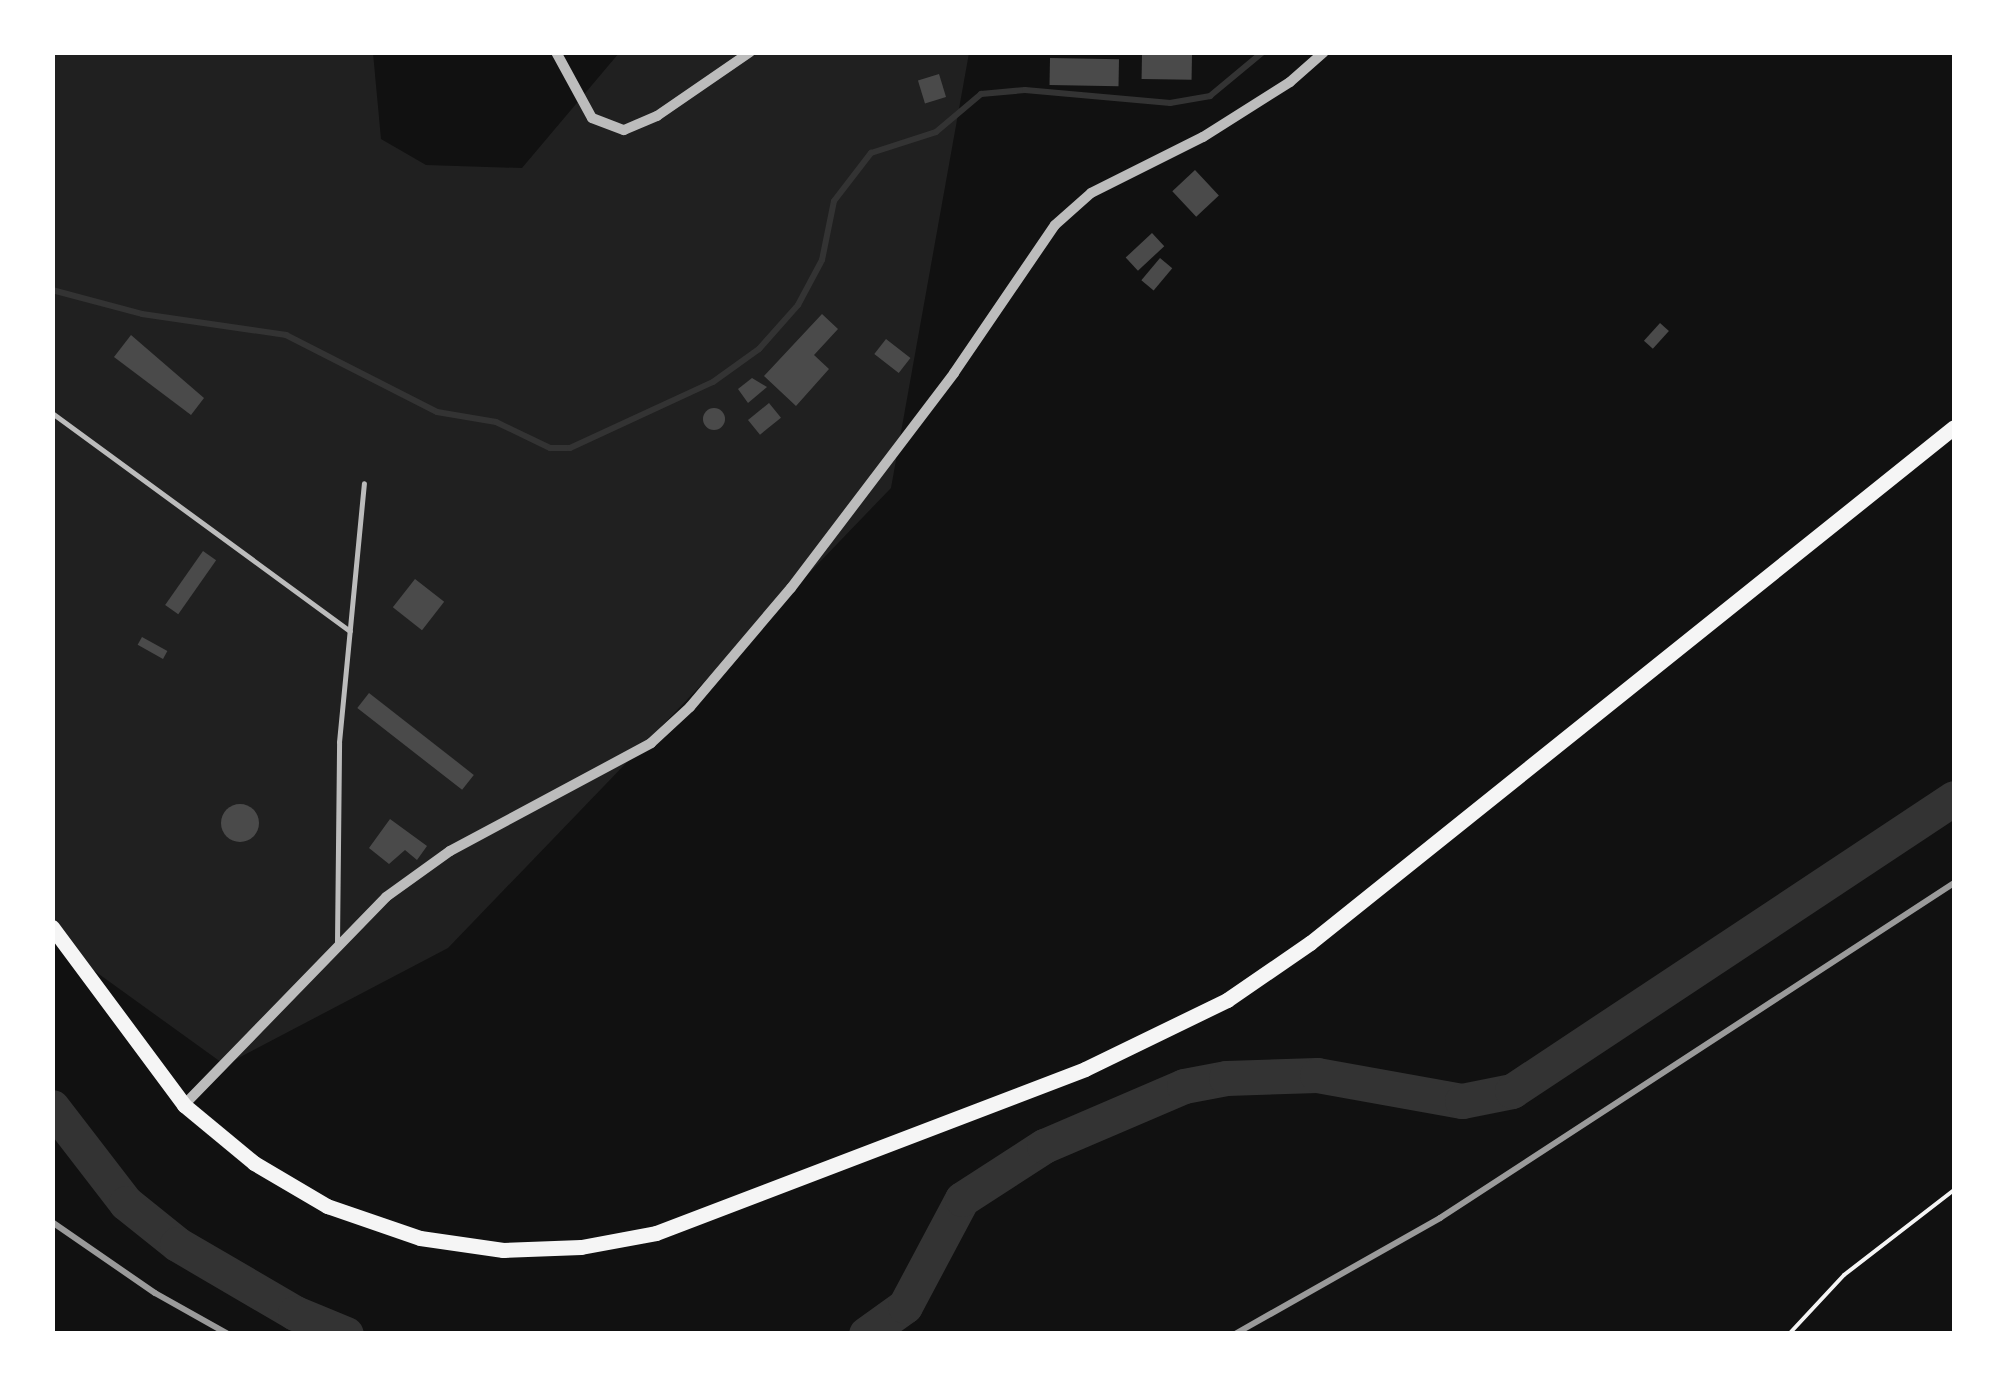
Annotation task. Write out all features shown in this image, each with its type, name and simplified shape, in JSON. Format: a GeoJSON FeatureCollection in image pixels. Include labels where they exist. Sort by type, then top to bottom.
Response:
{"type":"FeatureCollection","features":[{"type":"Feature","properties":{"kind":"main road"},"geometry":{"type":"LineString","coordinates":[[52,927],[184,1105],[296,1189],[362,1220],[443,1242],[503,1250],[580,1247],[728,1209],[1100,1063],[1227,1000],[1325,931],[1954,428]]}},
{"type":"Feature","properties":{"kind":"street"},"geometry":{"type":"LineString","coordinates":[[556,52],[592,118],[624,130],[657,116],[750,52]]}},
{"type":"Feature","properties":{"kind":"street"},"geometry":{"type":"LineString","coordinates":[[184,1105],[337,942],[450,850],[651,743],[767,620],[954,372],[1056,225],[1091,192],[1202,137],[1290,82],[1324,52]]}},
{"type":"Feature","properties":{"kind":"lane"},"geometry":{"type":"LineString","coordinates":[[52,413],[350,632]]}},
{"type":"Feature","properties":{"kind":"lane"},"geometry":{"type":"LineString","coordinates":[[337,942],[339,742],[364,483]]}},
{"type":"Feature","properties":{"kind":"path"},"geometry":{"type":"LineString","coordinates":[[1789,1334],[1844,1275],[1954,1190]]}},
{"type":"Feature","properties":{"kind":"shaded area"},"geometry":{"type":"Polygon","coordinates":[[[53,53],[373,53],[381,139],[426,165],[522,168],[619,53],[969,53],[891,488],[448,948],[225,1065],[53,941],[53,53]]]}},
{"type":"Feature","properties":{"kind":"building"},"geometry":{"type":"Polygon","coordinates":[[[1142,54],[1192,55],[1192,80],[1142,79],[1142,54]]]}},
{"type":"Feature","properties":{"kind":"building"},"geometry":{"type":"Polygon","coordinates":[[[1050,58],[1119,59],[1119,86],[1050,85],[1050,58]]]}},
{"type":"Feature","properties":{"kind":"building"},"geometry":{"type":"Polygon","coordinates":[[[939,74],[946,97],[925,103],[918,80],[939,74]]]}},
{"type":"Feature","properties":{"kind":"building"},"geometry":{"type":"Polygon","coordinates":[[[1195,170],[1219,196],[1196,217],[1172,191],[1195,170]]]}},
{"type":"Feature","properties":{"kind":"building"},"geometry":{"type":"Polygon","coordinates":[[[1152,233],[1164,246],[1138,271],[1126,258],[1152,233]]]}},
{"type":"Feature","properties":{"kind":"building"},"geometry":{"type":"Polygon","coordinates":[[[1160,258],[1172,268],[1154,290],[1141,280],[1160,258]]]}},
{"type":"Feature","properties":{"kind":"building"},"geometry":{"type":"Polygon","coordinates":[[[822,314],[838,329],[814,355],[829,369],[796,406],[764,376],[822,314]]]}},
{"type":"Feature","properties":{"kind":"building"},"geometry":{"type":"Polygon","coordinates":[[[1660,323],[1669,331],[1653,349],[1644,341],[1660,323]]]}},
{"type":"Feature","properties":{"kind":"building"},"geometry":{"type":"Polygon","coordinates":[[[131,335],[204,398],[191,415],[114,357],[131,335]]]}},
{"type":"Feature","properties":{"kind":"building"},"geometry":{"type":"Polygon","coordinates":[[[886,339],[910,358],[899,373],[874,354],[886,339]]]}},
{"type":"Feature","properties":{"kind":"building"},"geometry":{"type":"Polygon","coordinates":[[[752,378],[767,387],[748,403],[738,389],[752,378]]]}},
{"type":"Feature","properties":{"kind":"building"},"geometry":{"type":"Polygon","coordinates":[[[769,403],[781,418],[760,435],[748,420],[769,403]]]}},
{"type":"Feature","properties":{"kind":"building"},"geometry":{"type":"Polygon","coordinates":[[[714,408],[722,411],[722,427],[714,430],[706,427],[703,419],[706,411],[714,408]]]}},
{"type":"Feature","properties":{"kind":"building"},"geometry":{"type":"Polygon","coordinates":[[[203,551],[216,560],[178,614],[165,605],[203,551]]]}},
{"type":"Feature","properties":{"kind":"building"},"geometry":{"type":"Polygon","coordinates":[[[415,579],[444,602],[422,630],[393,607],[415,579]]]}},
{"type":"Feature","properties":{"kind":"building"},"geometry":{"type":"Polygon","coordinates":[[[142,637],[167,651],[163,659],[138,645],[142,637]]]}},
{"type":"Feature","properties":{"kind":"building"},"geometry":{"type":"Polygon","coordinates":[[[369,693],[474,775],[462,790],[357,708],[369,693]]]}},
{"type":"Feature","properties":{"kind":"building"},"geometry":{"type":"Polygon","coordinates":[[[240,804],[253,810],[259,823],[253,836],[240,842],[227,836],[221,823],[227,810],[240,804]]]}},
{"type":"Feature","properties":{"kind":"building"},"geometry":{"type":"Polygon","coordinates":[[[390,819],[427,846],[417,860],[405,850],[389,864],[369,848],[390,819]]]}},
{"type":"Feature","properties":{"kind":"waterway"},"geometry":{"type":"LineString","coordinates":[[52,290],[142,314],[286,335],[437,412],[496,422],[550,448],[570,448],[713,382],[759,349],[798,305],[822,260],[834,201],[871,153],[936,132],[981,94],[1025,90],[1170,103],[1210,96],[1263,52]]}},
{"type":"Feature","properties":{"kind":"waterway"},"geometry":{"type":"LineString","coordinates":[[866,1334],[905,1306],[962,1199],[1044,1146],[1184,1086],[1226,1078],[1317,1075],[1462,1101],[1512,1091],[1954,798]]}},
{"type":"Feature","properties":{"kind":"waterway"},"geometry":{"type":"LineString","coordinates":[[52,1107],[126,1203],[177,1244],[295,1313],[346,1334]]}},
{"type":"Feature","properties":{"kind":"railway"},"geometry":{"type":"LineString","coordinates":[[1235,1334],[1440,1218],[1954,883]]}},
{"type":"Feature","properties":{"kind":"railway"},"geometry":{"type":"LineString","coordinates":[[52,1222],[155,1293],[228,1334]]}}]}
